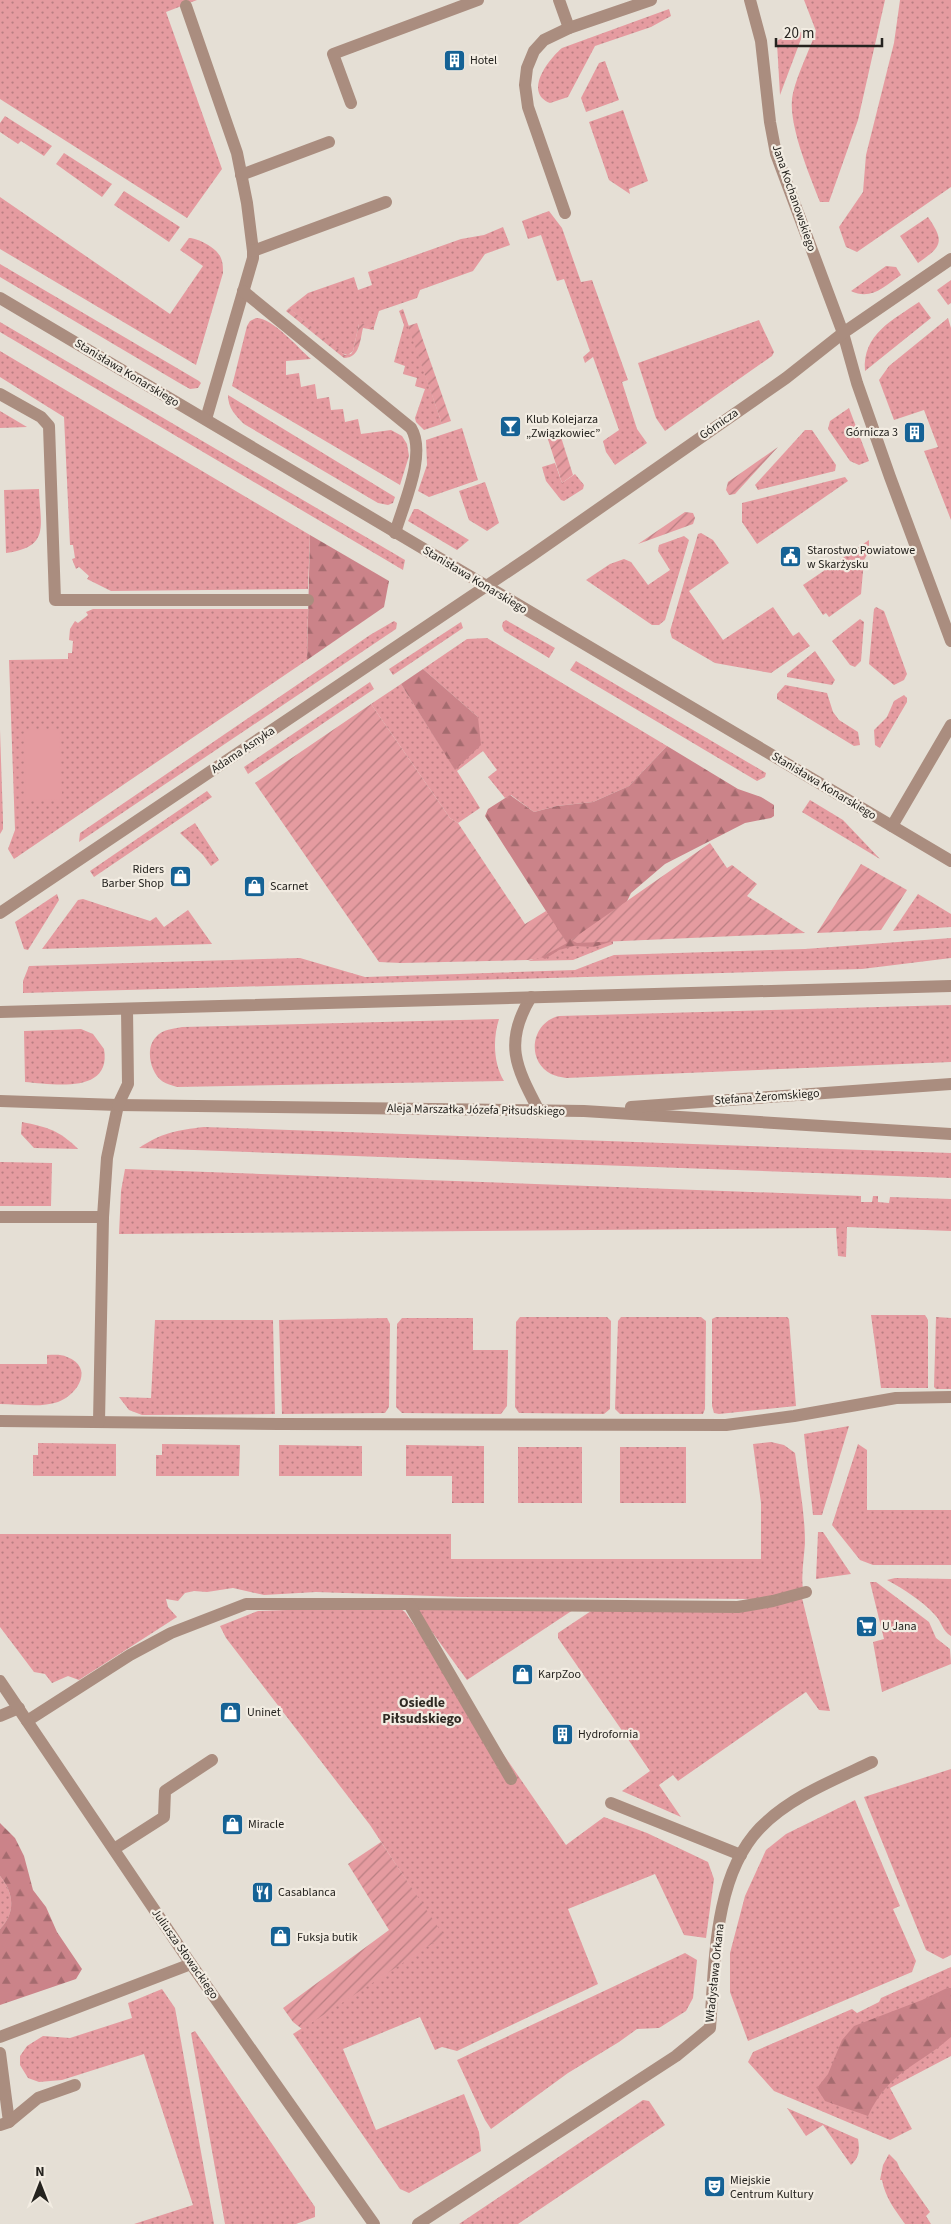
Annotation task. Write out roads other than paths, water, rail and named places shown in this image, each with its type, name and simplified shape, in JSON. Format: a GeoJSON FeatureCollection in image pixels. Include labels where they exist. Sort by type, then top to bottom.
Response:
{"type":"FeatureCollection","features":[{"type":"Feature","properties":{"kind":"street"},"geometry":{"type":"LineString","coordinates":[[352,103],[333,54],[478,0]]}},
{"type":"Feature","properties":{"kind":"street"},"geometry":{"type":"LineString","coordinates":[[559,0],[569,28]]}},
{"type":"Feature","properties":{"kind":"street"},"geometry":{"type":"LineString","coordinates":[[566,213],[528,107],[527,68],[534,52],[544,40],[569,28],[651,0]]}},
{"type":"Feature","properties":{"kind":"street","name":"Jana Kochanowskiego"},"geometry":{"type":"LineString","coordinates":[[750,0],[761,41],[770,122],[776,154],[844,333],[857,383],[951,641]]}},
{"type":"Feature","properties":{"kind":"street"},"geometry":{"type":"LineString","coordinates":[[186,6],[237,152],[247,203],[253,251],[253,258],[206,419]]}},
{"type":"Feature","properties":{"kind":"street"},"geometry":{"type":"LineString","coordinates":[[241,175],[329,142]]}},
{"type":"Feature","properties":{"kind":"street"},"geometry":{"type":"LineString","coordinates":[[253,251],[386,202]]}},
{"type":"Feature","properties":{"kind":"street","name":"Górnicza"},"geometry":{"type":"LineString","coordinates":[[485,586],[786,378],[844,333],[951,258]]}},
{"type":"Feature","properties":{"kind":"street"},"geometry":{"type":"LineString","coordinates":[[243,291],[411,428],[418,445],[416,466],[395,533]]}},
{"type":"Feature","properties":{"kind":"street","name":"Stanisława Konarskiego"},"geometry":{"type":"LineString","coordinates":[[0,298],[951,861]]}},
{"type":"Feature","properties":{"kind":"street"},"geometry":{"type":"LineString","coordinates":[[0,394],[41,416],[49,426],[56,600],[308,600]]}},
{"type":"Feature","properties":{"kind":"street","name":"Adama Asnyka"},"geometry":{"type":"LineString","coordinates":[[0,913],[485,586]]}},
{"type":"Feature","properties":{"kind":"street"},"geometry":{"type":"LineString","coordinates":[[892,826],[951,725]]}},
{"type":"Feature","properties":{"kind":"street"},"geometry":{"type":"LineString","coordinates":[[930,986],[951,982]]}},
{"type":"Feature","properties":{"kind":"street"},"geometry":{"type":"LineString","coordinates":[[0,1012],[951,986]]}},
{"type":"Feature","properties":{"kind":"street"},"geometry":{"type":"LineString","coordinates":[[531,997],[520,1014],[515,1040],[516,1062],[539,1111]]}},
{"type":"Feature","properties":{"kind":"street"},"geometry":{"type":"LineString","coordinates":[[99,1422],[103,1217],[108,1158],[118,1105],[128,1084],[127,1009]]}},
{"type":"Feature","properties":{"kind":"street","name":"Stefana Żeromskiego"},"geometry":{"type":"LineString","coordinates":[[584,1111],[951,1084]]}},
{"type":"Feature","properties":{"kind":"street","name":"Aleja Marszałka Józefa Piłsudskiego"},"geometry":{"type":"LineString","coordinates":[[0,1101],[118,1105],[584,1111],[951,1134]]}},
{"type":"Feature","properties":{"kind":"street"},"geometry":{"type":"LineString","coordinates":[[0,1218],[103,1217]]}},
{"type":"Feature","properties":{"kind":"street"},"geometry":{"type":"LineString","coordinates":[[0,1421],[726,1425],[794,1416],[859,1403],[896,1398],[951,1397]]}},
{"type":"Feature","properties":{"kind":"street"},"geometry":{"type":"LineString","coordinates":[[27,1721],[138,1650],[172,1633],[246,1604],[738,1607],[773,1601],[806,1592]]}},
{"type":"Feature","properties":{"kind":"street"},"geometry":{"type":"LineString","coordinates":[[410,1604],[511,1779]]}},
{"type":"Feature","properties":{"kind":"street","name":"Juliusza Słowackiego"},"geometry":{"type":"LineString","coordinates":[[0,1681],[191,1964],[374,2224]]}},
{"type":"Feature","properties":{"kind":"street"},"geometry":{"type":"LineString","coordinates":[[0,1716],[19,1708]]}},
{"type":"Feature","properties":{"kind":"street"},"geometry":{"type":"LineString","coordinates":[[114,1849],[164,1817],[166,1791],[212,1760]]}},
{"type":"Feature","properties":{"kind":"street","name":"Władysława Orkana"},"geometry":{"type":"LineString","coordinates":[[418,2224],[676,2056],[710,2028],[720,1921],[729,1883],[741,1855],[762,1827],[784,1808],[826,1784],[872,1762]]}},
{"type":"Feature","properties":{"kind":"street"},"geometry":{"type":"LineString","coordinates":[[611,1804],[741,1855]]}},
{"type":"Feature","properties":{"kind":"street"},"geometry":{"type":"LineString","coordinates":[[0,2037],[191,1964]]}},
{"type":"Feature","properties":{"kind":"street"},"geometry":{"type":"LineString","coordinates":[[0,2053],[5,2124]]}},
{"type":"Feature","properties":{"kind":"street"},"geometry":{"type":"LineString","coordinates":[[5,2124],[38,2098],[75,2085]]}},
{"type":"Feature","properties":{"kind":"place","name":"Hotel"},"geometry":{"type":"Point","coordinates":[454,60]}},
{"type":"Feature","properties":{"kind":"place","name":"Klub Kolejarza „Związkowiec”"},"geometry":{"type":"Point","coordinates":[510,426]}},
{"type":"Feature","properties":{"kind":"place","name":"Górnicza 3"},"geometry":{"type":"Point","coordinates":[914,432]}},
{"type":"Feature","properties":{"kind":"place","name":"Starostwo Powiatowe w Skarżysku"},"geometry":{"type":"Point","coordinates":[791,557]}},
{"type":"Feature","properties":{"kind":"place","name":"Riders Barber Shop"},"geometry":{"type":"Point","coordinates":[180,876]}},
{"type":"Feature","properties":{"kind":"place","name":"Scarnet"},"geometry":{"type":"Point","coordinates":[254,886]}},
{"type":"Feature","properties":{"kind":"place","name":"U Jana"},"geometry":{"type":"Point","coordinates":[866,1626]}},
{"type":"Feature","properties":{"kind":"place","name":"KarpZoo"},"geometry":{"type":"Point","coordinates":[522,1674]}},
{"type":"Feature","properties":{"kind":"place","name":"Uninet"},"geometry":{"type":"Point","coordinates":[231,1712]}},
{"type":"Feature","properties":{"kind":"place","name":"Hydrofornia"},"geometry":{"type":"Point","coordinates":[562,1734]}},
{"type":"Feature","properties":{"kind":"place","name":"Miracle"},"geometry":{"type":"Point","coordinates":[232,1824]}},
{"type":"Feature","properties":{"kind":"place","name":"Casablanca"},"geometry":{"type":"Point","coordinates":[262,1892]}},
{"type":"Feature","properties":{"kind":"place","name":"Fuksja butik"},"geometry":{"type":"Point","coordinates":[281,1937]}},
{"type":"Feature","properties":{"kind":"place","name":"Miejskie Centrum Kultury"},"geometry":{"type":"Point","coordinates":[714,2187]}},
{"type":"Feature","properties":{"kind":"district","name":"Osiedle Piłsudskiego"},"geometry":{"type":"Point","coordinates":[422,1712]}}]}
